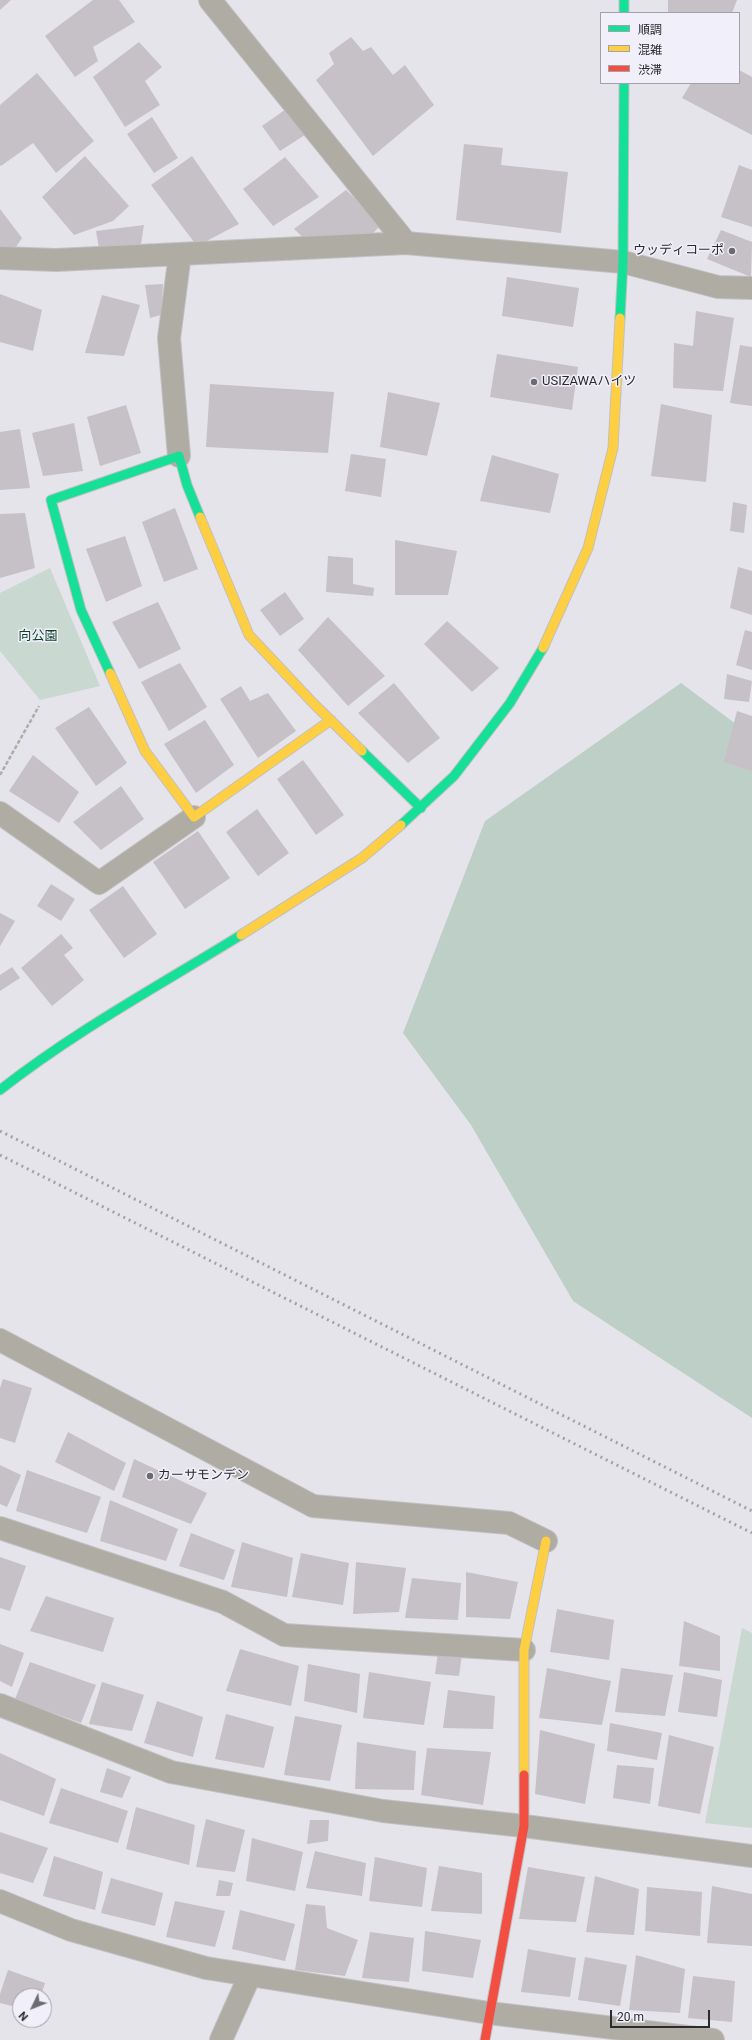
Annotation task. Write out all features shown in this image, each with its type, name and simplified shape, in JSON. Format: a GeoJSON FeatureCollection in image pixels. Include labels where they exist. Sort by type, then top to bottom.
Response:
{"type":"FeatureCollection","features":[{"type":"Feature","properties":{"kind":"street"},"geometry":{"type":"LineString","coordinates":[[210,0],[406,243]]}},
{"type":"Feature","properties":{"kind":"street"},"geometry":{"type":"LineString","coordinates":[[624,0],[624,12]]}},
{"type":"Feature","properties":{"kind":"street"},"geometry":{"type":"LineString","coordinates":[[0,1090],[23,1072],[362,858],[421,808],[454,776],[510,703],[549,638],[588,548],[613,448],[623,262],[624,84]]}},
{"type":"Feature","properties":{"kind":"street"},"geometry":{"type":"LineString","coordinates":[[0,258],[56,260],[406,243],[623,262],[718,287],[752,288]]}},
{"type":"Feature","properties":{"kind":"street"},"geometry":{"type":"LineString","coordinates":[[180,254],[169,338],[179,456],[190,491],[249,635],[313,703],[421,808]]}},
{"type":"Feature","properties":{"kind":"street"},"geometry":{"type":"LineString","coordinates":[[179,456],[52,500],[81,610],[145,751],[194,817]]}},
{"type":"Feature","properties":{"kind":"street"},"geometry":{"type":"LineString","coordinates":[[0,813],[100,883],[331,720]]}},
{"type":"Feature","properties":{"kind":"street"},"geometry":{"type":"LineString","coordinates":[[0,1340],[313,1506],[509,1523],[546,1541],[524,1650],[524,1826],[485,2040]]}},
{"type":"Feature","properties":{"kind":"street"},"geometry":{"type":"LineString","coordinates":[[0,1528],[223,1602],[284,1635],[524,1650]]}},
{"type":"Feature","properties":{"kind":"street"},"geometry":{"type":"LineString","coordinates":[[0,1705],[171,1772],[383,1811],[524,1826],[752,1856]]}},
{"type":"Feature","properties":{"kind":"street"},"geometry":{"type":"LineString","coordinates":[[0,1901],[71,1930],[206,1968],[489,2013],[713,2040]]}},
{"type":"Feature","properties":{"kind":"street"},"geometry":{"type":"LineString","coordinates":[[221,2040],[250,1975]]}},
{"type":"Feature","properties":{"kind":"path"},"geometry":{"type":"LineString","coordinates":[[0,776],[39,706]]}},
{"type":"Feature","properties":{"kind":"green space","name":"向公園"},"geometry":{"type":"Polygon","coordinates":[[[50,568],[100,686],[40,700],[0,651],[0,593],[50,568]]]}},
{"type":"Feature","properties":{"kind":"green space"},"geometry":{"type":"Polygon","coordinates":[[[742,1628],[752,1633],[752,1828],[705,1823],[742,1628]]]}},
{"type":"Feature","properties":{"kind":"shaded area"},"geometry":{"type":"Polygon","coordinates":[[[681,683],[752,736],[752,1418],[573,1301],[471,1125],[403,1033],[485,821],[681,683]]]}},
{"type":"Feature","properties":{"kind":"building"},"geometry":{"type":"Polygon","coordinates":[[[0,0],[11,0],[0,10],[0,0]]]}},
{"type":"Feature","properties":{"kind":"building"},"geometry":{"type":"Polygon","coordinates":[[[93,0],[119,0],[135,22],[93,47],[98,61],[75,77],[45,36],[93,0]]]}},
{"type":"Feature","properties":{"kind":"building"},"geometry":{"type":"Polygon","coordinates":[[[668,0],[737,0],[732,12],[668,12],[668,0]]]}},
{"type":"Feature","properties":{"kind":"building"},"geometry":{"type":"Polygon","coordinates":[[[351,37],[363,51],[371,47],[393,75],[405,65],[434,105],[373,156],[316,80],[334,64],[329,53],[351,37]]]}},
{"type":"Feature","properties":{"kind":"building"},"geometry":{"type":"Polygon","coordinates":[[[139,42],[162,67],[145,81],[160,105],[125,127],[93,77],[139,42]]]}},
{"type":"Feature","properties":{"kind":"building"},"geometry":{"type":"Polygon","coordinates":[[[740,71],[752,77],[752,135],[682,98],[690,84],[740,84],[740,71]]]}},
{"type":"Feature","properties":{"kind":"building"},"geometry":{"type":"Polygon","coordinates":[[[37,73],[94,141],[56,173],[33,143],[1,166],[0,165],[0,105],[37,73]]]}},
{"type":"Feature","properties":{"kind":"building"},"geometry":{"type":"Polygon","coordinates":[[[289,107],[308,133],[280,151],[262,126],[289,107]]]}},
{"type":"Feature","properties":{"kind":"building"},"geometry":{"type":"Polygon","coordinates":[[[152,117],[178,158],[154,173],[127,134],[152,117]]]}},
{"type":"Feature","properties":{"kind":"building"},"geometry":{"type":"Polygon","coordinates":[[[464,144],[503,148],[501,165],[568,172],[561,233],[456,220],[464,144]]]}},
{"type":"Feature","properties":{"kind":"building"},"geometry":{"type":"Polygon","coordinates":[[[85,156],[129,206],[113,221],[74,235],[42,197],[85,156]]]}},
{"type":"Feature","properties":{"kind":"building"},"geometry":{"type":"Polygon","coordinates":[[[192,156],[239,224],[197,246],[151,185],[192,156]]]}},
{"type":"Feature","properties":{"kind":"building"},"geometry":{"type":"Polygon","coordinates":[[[285,157],[319,197],[273,226],[243,189],[285,157]]]}},
{"type":"Feature","properties":{"kind":"building"},"geometry":{"type":"Polygon","coordinates":[[[739,165],[752,170],[752,227],[721,217],[739,165]]]}},
{"type":"Feature","properties":{"kind":"building"},"geometry":{"type":"Polygon","coordinates":[[[346,190],[382,224],[371,235],[306,240],[294,229],[346,190]]]}},
{"type":"Feature","properties":{"kind":"building"},"geometry":{"type":"Polygon","coordinates":[[[0,209],[22,238],[14,250],[0,250],[0,209]]]}},
{"type":"Feature","properties":{"kind":"building"},"geometry":{"type":"Polygon","coordinates":[[[144,225],[141,244],[99,248],[96,231],[144,225]]]}},
{"type":"Feature","properties":{"kind":"building","name":"ウッディコーポ"},"geometry":{"type":"Polygon","coordinates":[[[721,230],[752,242],[751,277],[707,259],[721,230]]]}},
{"type":"Feature","properties":{"kind":"building"},"geometry":{"type":"Polygon","coordinates":[[[507,277],[579,288],[573,327],[502,316],[507,277]]]}},
{"type":"Feature","properties":{"kind":"building"},"geometry":{"type":"Polygon","coordinates":[[[163,284],[161,315],[150,318],[145,285],[163,284]]]}},
{"type":"Feature","properties":{"kind":"building"},"geometry":{"type":"Polygon","coordinates":[[[0,294],[42,310],[33,351],[0,342],[0,294]]]}},
{"type":"Feature","properties":{"kind":"building"},"geometry":{"type":"Polygon","coordinates":[[[102,295],[140,305],[124,356],[85,353],[102,295]]]}},
{"type":"Feature","properties":{"kind":"building"},"geometry":{"type":"Polygon","coordinates":[[[696,311],[734,318],[723,391],[673,388],[674,343],[693,346],[696,311]]]}},
{"type":"Feature","properties":{"kind":"building"},"geometry":{"type":"Polygon","coordinates":[[[740,345],[752,347],[752,406],[730,403],[740,345]]]}},
{"type":"Feature","properties":{"kind":"building","name":"USIZAWAハイツ"},"geometry":{"type":"Polygon","coordinates":[[[497,354],[578,367],[572,410],[490,397],[497,354]]]}},
{"type":"Feature","properties":{"kind":"building"},"geometry":{"type":"Polygon","coordinates":[[[210,384],[334,392],[328,453],[206,447],[210,384]]]}},
{"type":"Feature","properties":{"kind":"building"},"geometry":{"type":"Polygon","coordinates":[[[388,392],[440,403],[427,456],[380,447],[388,392]]]}},
{"type":"Feature","properties":{"kind":"building"},"geometry":{"type":"Polygon","coordinates":[[[661,404],[712,415],[706,482],[651,476],[661,404]]]}},
{"type":"Feature","properties":{"kind":"building"},"geometry":{"type":"Polygon","coordinates":[[[126,405],[141,453],[100,466],[87,417],[126,405]]]}},
{"type":"Feature","properties":{"kind":"building"},"geometry":{"type":"Polygon","coordinates":[[[74,423],[83,471],[43,476],[32,433],[74,423]]]}},
{"type":"Feature","properties":{"kind":"building"},"geometry":{"type":"Polygon","coordinates":[[[20,429],[30,488],[0,490],[0,432],[20,429]]]}},
{"type":"Feature","properties":{"kind":"building"},"geometry":{"type":"Polygon","coordinates":[[[351,454],[386,459],[381,497],[345,491],[351,454]]]}},
{"type":"Feature","properties":{"kind":"building"},"geometry":{"type":"Polygon","coordinates":[[[492,455],[559,474],[550,513],[480,501],[492,455]]]}},
{"type":"Feature","properties":{"kind":"building"},"geometry":{"type":"Polygon","coordinates":[[[733,502],[747,505],[744,533],[730,531],[733,502]]]}},
{"type":"Feature","properties":{"kind":"building"},"geometry":{"type":"Polygon","coordinates":[[[175,508],[198,569],[164,582],[142,522],[175,508]]]}},
{"type":"Feature","properties":{"kind":"building"},"geometry":{"type":"Polygon","coordinates":[[[25,513],[35,568],[0,578],[0,514],[25,513]]]}},
{"type":"Feature","properties":{"kind":"building"},"geometry":{"type":"Polygon","coordinates":[[[125,536],[142,586],[106,602],[86,549],[125,536]]]}},
{"type":"Feature","properties":{"kind":"building"},"geometry":{"type":"Polygon","coordinates":[[[395,540],[457,551],[448,595],[395,595],[395,540]]]}},
{"type":"Feature","properties":{"kind":"building"},"geometry":{"type":"Polygon","coordinates":[[[328,556],[353,558],[353,584],[374,588],[373,596],[326,592],[328,556]]]}},
{"type":"Feature","properties":{"kind":"building"},"geometry":{"type":"Polygon","coordinates":[[[738,567],[752,571],[752,615],[730,608],[738,567]]]}},
{"type":"Feature","properties":{"kind":"building"},"geometry":{"type":"Polygon","coordinates":[[[285,592],[304,619],[280,636],[260,610],[285,592]]]}},
{"type":"Feature","properties":{"kind":"building"},"geometry":{"type":"Polygon","coordinates":[[[158,602],[181,649],[139,669],[112,622],[158,602]]]}},
{"type":"Feature","properties":{"kind":"building"},"geometry":{"type":"Polygon","coordinates":[[[328,617],[385,676],[348,706],[298,650],[328,617]]]}},
{"type":"Feature","properties":{"kind":"building"},"geometry":{"type":"Polygon","coordinates":[[[447,621],[499,668],[472,692],[424,644],[447,621]]]}},
{"type":"Feature","properties":{"kind":"building"},"geometry":{"type":"Polygon","coordinates":[[[745,630],[752,632],[752,670],[736,665],[745,630]]]}},
{"type":"Feature","properties":{"kind":"building"},"geometry":{"type":"Polygon","coordinates":[[[180,663],[207,707],[169,731],[141,682],[180,663]]]}},
{"type":"Feature","properties":{"kind":"building"},"geometry":{"type":"Polygon","coordinates":[[[727,674],[752,681],[749,702],[724,699],[727,674]]]}},
{"type":"Feature","properties":{"kind":"building"},"geometry":{"type":"Polygon","coordinates":[[[394,683],[440,738],[408,763],[358,713],[394,683]]]}},
{"type":"Feature","properties":{"kind":"building"},"geometry":{"type":"Polygon","coordinates":[[[241,686],[250,701],[268,693],[296,731],[258,758],[220,699],[241,686]]]}},
{"type":"Feature","properties":{"kind":"building"},"geometry":{"type":"Polygon","coordinates":[[[89,707],[127,763],[96,786],[55,728],[89,707]]]}},
{"type":"Feature","properties":{"kind":"building"},"geometry":{"type":"Polygon","coordinates":[[[737,711],[752,716],[752,771],[724,762],[737,711]]]}},
{"type":"Feature","properties":{"kind":"building"},"geometry":{"type":"Polygon","coordinates":[[[205,720],[234,765],[196,793],[164,744],[205,720]]]}},
{"type":"Feature","properties":{"kind":"building"},"geometry":{"type":"Polygon","coordinates":[[[33,755],[79,792],[59,823],[9,791],[33,755]]]}},
{"type":"Feature","properties":{"kind":"building"},"geometry":{"type":"Polygon","coordinates":[[[303,760],[344,815],[316,835],[277,779],[303,760]]]}},
{"type":"Feature","properties":{"kind":"building"},"geometry":{"type":"Polygon","coordinates":[[[121,786],[144,819],[101,850],[73,822],[121,786]]]}},
{"type":"Feature","properties":{"kind":"building"},"geometry":{"type":"Polygon","coordinates":[[[257,809],[289,853],[258,876],[226,832],[257,809]]]}},
{"type":"Feature","properties":{"kind":"building"},"geometry":{"type":"Polygon","coordinates":[[[198,831],[230,878],[185,909],[153,862],[198,831]]]}},
{"type":"Feature","properties":{"kind":"building"},"geometry":{"type":"Polygon","coordinates":[[[51,884],[75,899],[61,921],[37,906],[51,884]]]}},
{"type":"Feature","properties":{"kind":"building"},"geometry":{"type":"Polygon","coordinates":[[[123,886],[157,934],[124,958],[89,910],[123,886]]]}},
{"type":"Feature","properties":{"kind":"building"},"geometry":{"type":"Polygon","coordinates":[[[0,913],[15,921],[0,946],[0,913]]]}},
{"type":"Feature","properties":{"kind":"building"},"geometry":{"type":"Polygon","coordinates":[[[61,934],[73,948],[64,955],[84,980],[52,1006],[21,968],[61,934]]]}},
{"type":"Feature","properties":{"kind":"building"},"geometry":{"type":"Polygon","coordinates":[[[12,967],[20,978],[0,991],[0,975],[12,967]]]}},
{"type":"Feature","properties":{"kind":"building"},"geometry":{"type":"Polygon","coordinates":[[[3,1379],[32,1388],[15,1443],[0,1438],[0,1388],[3,1379]]]}},
{"type":"Feature","properties":{"kind":"building"},"geometry":{"type":"Polygon","coordinates":[[[68,1432],[126,1463],[114,1491],[55,1462],[68,1432]]]}},
{"type":"Feature","properties":{"kind":"building","name":"カーサモンデン"},"geometry":{"type":"Polygon","coordinates":[[[134,1459],[207,1493],[191,1524],[122,1497],[134,1459]]]}},
{"type":"Feature","properties":{"kind":"building"},"geometry":{"type":"Polygon","coordinates":[[[0,1465],[21,1475],[7,1507],[0,1504],[0,1465]]]}},
{"type":"Feature","properties":{"kind":"building"},"geometry":{"type":"Polygon","coordinates":[[[27,1470],[101,1497],[87,1533],[16,1511],[27,1470]]]}},
{"type":"Feature","properties":{"kind":"building"},"geometry":{"type":"Polygon","coordinates":[[[110,1500],[178,1529],[166,1561],[100,1541],[110,1500]]]}},
{"type":"Feature","properties":{"kind":"building"},"geometry":{"type":"Polygon","coordinates":[[[191,1533],[235,1550],[224,1580],[179,1566],[191,1533]]]}},
{"type":"Feature","properties":{"kind":"building"},"geometry":{"type":"Polygon","coordinates":[[[242,1542],[293,1558],[287,1597],[231,1587],[242,1542]]]}},
{"type":"Feature","properties":{"kind":"building"},"geometry":{"type":"Polygon","coordinates":[[[301,1553],[349,1563],[343,1605],[292,1597],[301,1553]]]}},
{"type":"Feature","properties":{"kind":"building"},"geometry":{"type":"Polygon","coordinates":[[[0,1557],[26,1566],[10,1611],[0,1608],[0,1557]]]}},
{"type":"Feature","properties":{"kind":"building"},"geometry":{"type":"Polygon","coordinates":[[[356,1562],[406,1568],[399,1612],[353,1614],[356,1562]]]}},
{"type":"Feature","properties":{"kind":"building"},"geometry":{"type":"Polygon","coordinates":[[[466,1572],[518,1582],[510,1619],[466,1617],[466,1572]]]}},
{"type":"Feature","properties":{"kind":"building"},"geometry":{"type":"Polygon","coordinates":[[[412,1578],[461,1583],[458,1620],[405,1618],[412,1578]]]}},
{"type":"Feature","properties":{"kind":"building"},"geometry":{"type":"Polygon","coordinates":[[[46,1596],[114,1618],[103,1652],[30,1631],[46,1596]]]}},
{"type":"Feature","properties":{"kind":"building"},"geometry":{"type":"Polygon","coordinates":[[[557,1609],[614,1620],[609,1660],[550,1652],[557,1609]]]}},
{"type":"Feature","properties":{"kind":"building"},"geometry":{"type":"Polygon","coordinates":[[[684,1621],[720,1636],[720,1671],[679,1666],[684,1621]]]}},
{"type":"Feature","properties":{"kind":"building"},"geometry":{"type":"Polygon","coordinates":[[[0,1644],[24,1653],[12,1687],[0,1681],[0,1644]]]}},
{"type":"Feature","properties":{"kind":"building"},"geometry":{"type":"Polygon","coordinates":[[[240,1649],[299,1666],[291,1706],[226,1691],[240,1649]]]}},
{"type":"Feature","properties":{"kind":"building"},"geometry":{"type":"Polygon","coordinates":[[[438,1653],[462,1654],[459,1676],[435,1674],[438,1653]]]}},
{"type":"Feature","properties":{"kind":"building"},"geometry":{"type":"Polygon","coordinates":[[[30,1662],[96,1685],[81,1723],[15,1699],[30,1662]]]}},
{"type":"Feature","properties":{"kind":"building"},"geometry":{"type":"Polygon","coordinates":[[[308,1664],[360,1674],[357,1713],[304,1701],[308,1664]]]}},
{"type":"Feature","properties":{"kind":"building"},"geometry":{"type":"Polygon","coordinates":[[[547,1668],[611,1681],[602,1725],[539,1718],[547,1668]]]}},
{"type":"Feature","properties":{"kind":"building"},"geometry":{"type":"Polygon","coordinates":[[[621,1668],[673,1675],[665,1716],[615,1712],[621,1668]]]}},
{"type":"Feature","properties":{"kind":"building"},"geometry":{"type":"Polygon","coordinates":[[[369,1672],[431,1682],[424,1725],[363,1718],[369,1672]]]}},
{"type":"Feature","properties":{"kind":"building"},"geometry":{"type":"Polygon","coordinates":[[[684,1672],[722,1680],[717,1717],[678,1712],[684,1672]]]}},
{"type":"Feature","properties":{"kind":"building"},"geometry":{"type":"Polygon","coordinates":[[[102,1682],[144,1695],[132,1731],[89,1724],[102,1682]]]}},
{"type":"Feature","properties":{"kind":"building"},"geometry":{"type":"Polygon","coordinates":[[[448,1690],[495,1696],[493,1729],[443,1728],[448,1690]]]}},
{"type":"Feature","properties":{"kind":"building"},"geometry":{"type":"Polygon","coordinates":[[[157,1701],[203,1717],[193,1757],[144,1743],[157,1701]]]}},
{"type":"Feature","properties":{"kind":"building"},"geometry":{"type":"Polygon","coordinates":[[[226,1714],[274,1727],[264,1768],[215,1759],[226,1714]]]}},
{"type":"Feature","properties":{"kind":"building"},"geometry":{"type":"Polygon","coordinates":[[[295,1716],[342,1725],[330,1781],[284,1775],[295,1716]]]}},
{"type":"Feature","properties":{"kind":"building"},"geometry":{"type":"Polygon","coordinates":[[[610,1723],[662,1733],[657,1760],[607,1751],[610,1723]]]}},
{"type":"Feature","properties":{"kind":"building"},"geometry":{"type":"Polygon","coordinates":[[[540,1730],[595,1744],[585,1804],[535,1794],[540,1730]]]}},
{"type":"Feature","properties":{"kind":"building"},"geometry":{"type":"Polygon","coordinates":[[[669,1735],[714,1747],[700,1814],[658,1806],[669,1735]]]}},
{"type":"Feature","properties":{"kind":"building"},"geometry":{"type":"Polygon","coordinates":[[[357,1742],[416,1751],[414,1790],[355,1789],[357,1742]]]}},
{"type":"Feature","properties":{"kind":"building"},"geometry":{"type":"Polygon","coordinates":[[[427,1748],[491,1752],[483,1805],[421,1795],[427,1748]]]}},
{"type":"Feature","properties":{"kind":"building"},"geometry":{"type":"Polygon","coordinates":[[[0,1753],[56,1779],[44,1816],[0,1800],[0,1753]]]}},
{"type":"Feature","properties":{"kind":"building"},"geometry":{"type":"Polygon","coordinates":[[[617,1765],[654,1768],[650,1804],[613,1798],[617,1765]]]}},
{"type":"Feature","properties":{"kind":"building"},"geometry":{"type":"Polygon","coordinates":[[[107,1768],[131,1777],[122,1798],[100,1792],[107,1768]]]}},
{"type":"Feature","properties":{"kind":"building"},"geometry":{"type":"Polygon","coordinates":[[[61,1788],[128,1811],[118,1843],[49,1823],[61,1788]]]}},
{"type":"Feature","properties":{"kind":"building"},"geometry":{"type":"Polygon","coordinates":[[[136,1807],[195,1825],[189,1865],[126,1849],[136,1807]]]}},
{"type":"Feature","properties":{"kind":"building"},"geometry":{"type":"Polygon","coordinates":[[[206,1819],[245,1830],[235,1872],[196,1867],[206,1819]]]}},
{"type":"Feature","properties":{"kind":"building"},"geometry":{"type":"Polygon","coordinates":[[[310,1820],[329,1820],[328,1841],[307,1844],[310,1820]]]}},
{"type":"Feature","properties":{"kind":"building"},"geometry":{"type":"Polygon","coordinates":[[[0,1832],[48,1848],[33,1883],[0,1873],[0,1832]]]}},
{"type":"Feature","properties":{"kind":"building"},"geometry":{"type":"Polygon","coordinates":[[[252,1838],[303,1852],[295,1891],[246,1881],[252,1838]]]}},
{"type":"Feature","properties":{"kind":"building"},"geometry":{"type":"Polygon","coordinates":[[[315,1851],[366,1863],[362,1896],[306,1888],[315,1851]]]}},
{"type":"Feature","properties":{"kind":"building"},"geometry":{"type":"Polygon","coordinates":[[[54,1856],[103,1872],[95,1910],[43,1896],[54,1856]]]}},
{"type":"Feature","properties":{"kind":"building"},"geometry":{"type":"Polygon","coordinates":[[[375,1857],[427,1868],[422,1907],[369,1901],[375,1857]]]}},
{"type":"Feature","properties":{"kind":"building"},"geometry":{"type":"Polygon","coordinates":[[[439,1866],[482,1873],[482,1914],[431,1911],[439,1866]]]}},
{"type":"Feature","properties":{"kind":"building"},"geometry":{"type":"Polygon","coordinates":[[[528,1867],[585,1877],[576,1922],[519,1919],[528,1867]]]}},
{"type":"Feature","properties":{"kind":"building"},"geometry":{"type":"Polygon","coordinates":[[[595,1876],[639,1889],[634,1935],[586,1932],[595,1876]]]}},
{"type":"Feature","properties":{"kind":"building"},"geometry":{"type":"Polygon","coordinates":[[[111,1878],[163,1893],[155,1926],[101,1913],[111,1878]]]}},
{"type":"Feature","properties":{"kind":"building"},"geometry":{"type":"Polygon","coordinates":[[[219,1880],[233,1883],[230,1896],[216,1896],[219,1880]]]}},
{"type":"Feature","properties":{"kind":"building"},"geometry":{"type":"Polygon","coordinates":[[[712,1886],[752,1894],[752,1946],[707,1943],[712,1886]]]}},
{"type":"Feature","properties":{"kind":"building"},"geometry":{"type":"Polygon","coordinates":[[[647,1887],[702,1892],[700,1936],[645,1931],[647,1887]]]}},
{"type":"Feature","properties":{"kind":"building"},"geometry":{"type":"Polygon","coordinates":[[[175,1901],[225,1911],[215,1947],[166,1937],[175,1901]]]}},
{"type":"Feature","properties":{"kind":"building"},"geometry":{"type":"Polygon","coordinates":[[[306,1904],[325,1906],[327,1928],[358,1940],[345,1976],[295,1970],[306,1904]]]}},
{"type":"Feature","properties":{"kind":"building"},"geometry":{"type":"Polygon","coordinates":[[[240,1910],[295,1924],[285,1961],[232,1949],[240,1910]]]}},
{"type":"Feature","properties":{"kind":"building"},"geometry":{"type":"Polygon","coordinates":[[[425,1931],[481,1940],[473,1978],[422,1971],[425,1931]]]}},
{"type":"Feature","properties":{"kind":"building"},"geometry":{"type":"Polygon","coordinates":[[[370,1932],[414,1938],[409,1982],[362,1978],[370,1932]]]}},
{"type":"Feature","properties":{"kind":"building"},"geometry":{"type":"Polygon","coordinates":[[[528,1949],[576,1958],[570,1997],[521,1992],[528,1949]]]}},
{"type":"Feature","properties":{"kind":"building"},"geometry":{"type":"Polygon","coordinates":[[[636,1955],[685,1969],[680,2013],[629,2010],[636,1955]]]}},
{"type":"Feature","properties":{"kind":"building"},"geometry":{"type":"Polygon","coordinates":[[[585,1957],[627,1965],[620,2006],[578,2000],[585,1957]]]}},
{"type":"Feature","properties":{"kind":"building"},"geometry":{"type":"Polygon","coordinates":[[[8,1970],[45,1983],[43,1988],[12,1988],[12,2006],[0,2003],[0,1994],[8,1970]]]}},
{"type":"Feature","properties":{"kind":"building"},"geometry":{"type":"Polygon","coordinates":[[[693,1976],[735,1981],[732,2022],[688,2018],[693,1976]]]}},
{"type":"Feature","properties":{"kind":"railway"},"geometry":{"type":"LineString","coordinates":[[0,1131],[752,1511]]}},
{"type":"Feature","properties":{"kind":"railway"},"geometry":{"type":"LineString","coordinates":[[0,1155],[752,1533]]}},
{"type":"Feature","properties":{"kind":"traffic: fast"},"geometry":{"type":"LineString","coordinates":[[624,0],[624,12]]}},
{"type":"Feature","properties":{"kind":"traffic: fast"},"geometry":{"type":"LineString","coordinates":[[620,318],[623,262],[624,84]]}},
{"type":"Feature","properties":{"kind":"traffic: fast"},"geometry":{"type":"LineString","coordinates":[[110,673],[81,610],[51,500],[179,456],[187,485],[200,517]]}},
{"type":"Feature","properties":{"kind":"traffic: fast"},"geometry":{"type":"LineString","coordinates":[[401,825],[454,776],[510,703],[543,648]]}},
{"type":"Feature","properties":{"kind":"traffic: fast"},"geometry":{"type":"LineString","coordinates":[[362,751],[421,808]]}},
{"type":"Feature","properties":{"kind":"traffic: fast"},"geometry":{"type":"LineString","coordinates":[[0,1090],[29,1068],[88,1028],[241,935]]}},
{"type":"Feature","properties":{"kind":"traffic: slow"},"geometry":{"type":"LineString","coordinates":[[543,648],[588,548],[613,448],[620,318]]}},
{"type":"Feature","properties":{"kind":"traffic: slow"},"geometry":{"type":"LineString","coordinates":[[200,517],[249,635],[313,703],[362,751]]}},
{"type":"Feature","properties":{"kind":"traffic: slow"},"geometry":{"type":"LineString","coordinates":[[110,673],[145,751],[194,817],[331,720]]}},
{"type":"Feature","properties":{"kind":"traffic: slow"},"geometry":{"type":"LineString","coordinates":[[241,935],[362,858],[401,825]]}},
{"type":"Feature","properties":{"kind":"traffic: slow"},"geometry":{"type":"LineString","coordinates":[[524,1775],[524,1650],[546,1541]]}},
{"type":"Feature","properties":{"kind":"traffic: jam"},"geometry":{"type":"LineString","coordinates":[[485,2040],[524,1826],[524,1775]]}},
{"type":"Feature","properties":{"kind":"place","name":"ウッディコーポ"},"geometry":{"type":"Point","coordinates":[732,251]}},
{"type":"Feature","properties":{"kind":"place","name":"USIZAWAハイツ"},"geometry":{"type":"Point","coordinates":[534,382]}},
{"type":"Feature","properties":{"kind":"place","name":"カーサモンデン"},"geometry":{"type":"Point","coordinates":[150,1476]}}]}
